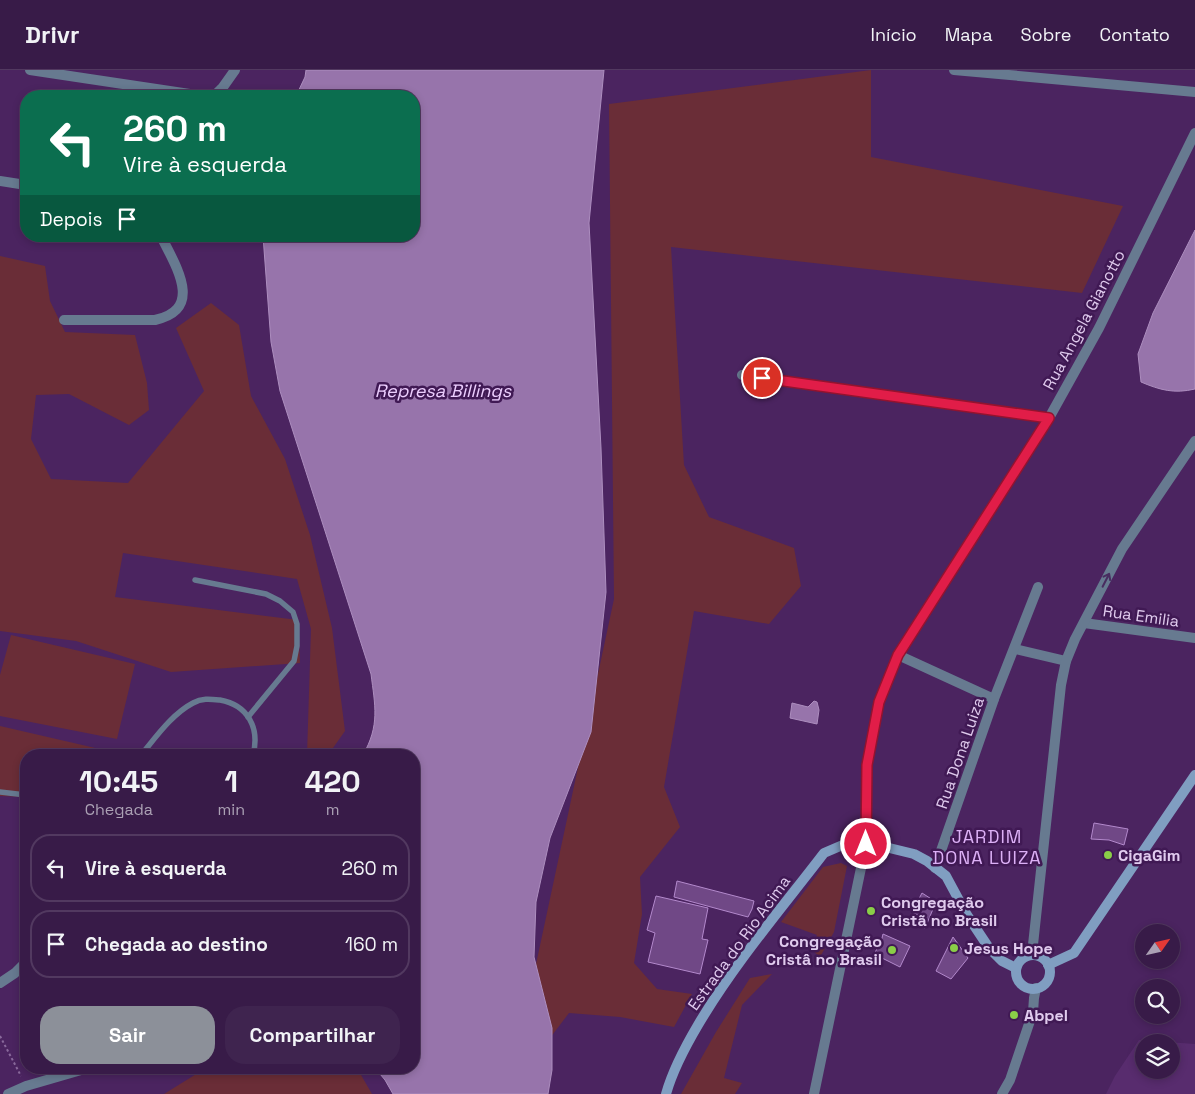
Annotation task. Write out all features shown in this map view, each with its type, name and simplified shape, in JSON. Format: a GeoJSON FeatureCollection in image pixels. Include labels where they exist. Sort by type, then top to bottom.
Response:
{"type":"FeatureCollection","features":[{"type":"Feature","properties":{"kind":"main road"},"geometry":{"type":"LineString","coordinates":[[1048,965],[1074,953],[1195,775]]}},
{"type":"Feature","properties":{"kind":"main road","name":"Estrada do Rio Acima"},"geometry":{"type":"LineString","coordinates":[[666,1094],[678,1062],[732,972],[824,853],[845,844],[877,845],[914,854],[936,868],[946,876],[967,915],[989,948],[1002,961],[1016,968]]}},
{"type":"Feature","properties":{"kind":"main road"},"geometry":{"type":"LineString","coordinates":[[1032,954],[1042,957],[1048,965],[1049,978],[1042,986],[1036,988],[1025,987],[1018,979],[1016,968],[1021,959],[1032,954]]}},
{"type":"Feature","properties":{"kind":"street"},"geometry":{"type":"LineString","coordinates":[[30,70],[163,90]]}},
{"type":"Feature","properties":{"kind":"street"},"geometry":{"type":"LineString","coordinates":[[220,90],[235,70]]}},
{"type":"Feature","properties":{"kind":"street"},"geometry":{"type":"LineString","coordinates":[[954,70],[1195,92]]}},
{"type":"Feature","properties":{"kind":"street","name":"Rua Angela Gianotto"},"geometry":{"type":"LineString","coordinates":[[814,1094],[866,844],[867,765],[879,702],[898,655],[1049,418],[1099,328],[1195,133]]}},
{"type":"Feature","properties":{"kind":"street"},"geometry":{"type":"LineString","coordinates":[[0,182],[20,184]]}},
{"type":"Feature","properties":{"kind":"street"},"geometry":{"type":"LineString","coordinates":[[64,320],[155,320],[174,314],[179,307],[183,295],[182,281],[164,242]]}},
{"type":"Feature","properties":{"kind":"street"},"geometry":{"type":"LineString","coordinates":[[742,375],[1049,418]]}},
{"type":"Feature","properties":{"kind":"street"},"geometry":{"type":"LineString","coordinates":[[1032,954],[1061,685],[1066,661],[1122,549],[1195,441]]}},
{"type":"Feature","properties":{"kind":"street","name":"Rua Dona Luiza"},"geometry":{"type":"LineString","coordinates":[[936,868],[994,699],[1038,587]]}},
{"type":"Feature","properties":{"kind":"street","name":"Rua Emilia"},"geometry":{"type":"LineString","coordinates":[[1084,623],[1195,638]]}},
{"type":"Feature","properties":{"kind":"street"},"geometry":{"type":"LineString","coordinates":[[1015,649],[1066,661]]}},
{"type":"Feature","properties":{"kind":"street"},"geometry":{"type":"LineString","coordinates":[[898,655],[994,699]]}},
{"type":"Feature","properties":{"kind":"street"},"geometry":{"type":"LineString","coordinates":[[0,983],[20,969]]}},
{"type":"Feature","properties":{"kind":"street"},"geometry":{"type":"LineString","coordinates":[[1002,1094],[1010,1080],[1029,1024],[1034,1008],[1036,988]]}},
{"type":"Feature","properties":{"kind":"street"},"geometry":{"type":"LineString","coordinates":[[8,1094],[26,1086],[67,1074]]}},
{"type":"Feature","properties":{"kind":"lane"},"geometry":{"type":"LineString","coordinates":[[195,580],[266,594],[280,601],[293,612],[297,624],[297,646],[294,661],[248,716]]}},
{"type":"Feature","properties":{"kind":"lane"},"geometry":{"type":"LineString","coordinates":[[146,749],[182,710],[195,702],[208,699],[225,701],[236,706],[248,716],[254,726],[256,743],[254,749]]}},
{"type":"Feature","properties":{"kind":"lane"},"geometry":{"type":"LineString","coordinates":[[0,792],[20,794]]}},
{"type":"Feature","properties":{"kind":"path"},"geometry":{"type":"LineString","coordinates":[[0,1036],[26,1086]]}},
{"type":"Feature","properties":{"kind":"shaded area"},"geometry":{"type":"Polygon","coordinates":[[[871,70],[871,157],[1123,206],[1082,293],[671,247],[684,465],[709,517],[794,548],[801,586],[769,624],[694,611],[664,787],[680,827],[640,877],[642,914],[634,963],[657,989],[692,994],[674,1027],[620,1017],[569,1013],[550,1038],[526,1011],[614,599],[609,104],[871,70]]]}},
{"type":"Feature","properties":{"kind":"shaded area"},"geometry":{"type":"Polygon","coordinates":[[[0,256],[45,266],[50,301],[65,332],[135,335],[147,383],[149,410],[129,425],[69,394],[36,395],[31,439],[51,479],[128,483],[204,391],[176,328],[211,303],[239,325],[251,396],[285,459],[310,535],[332,628],[345,731],[332,749],[307,749],[311,629],[297,579],[123,553],[115,597],[298,620],[300,663],[171,672],[76,641],[0,631],[0,256]]]}},
{"type":"Feature","properties":{"kind":"shaded area"},"geometry":{"type":"Polygon","coordinates":[[[11,635],[135,664],[117,739],[0,716],[0,675],[11,635]]]}},
{"type":"Feature","properties":{"kind":"shaded area"},"geometry":{"type":"Polygon","coordinates":[[[0,726],[100,749],[20,749],[20,797],[0,796],[0,726]]]}},
{"type":"Feature","properties":{"kind":"shaded area"},"geometry":{"type":"Polygon","coordinates":[[[841,863],[847,866],[834,932],[820,957],[810,948],[817,935],[781,922],[823,867],[841,863]]]}},
{"type":"Feature","properties":{"kind":"shaded area"},"geometry":{"type":"Polygon","coordinates":[[[772,974],[742,1005],[724,1078],[742,1083],[735,1094],[681,1094],[716,1032],[750,978],[772,974]]]}},
{"type":"Feature","properties":{"kind":"shaded area"},"geometry":{"type":"Polygon","coordinates":[[[1180,1043],[1195,1044],[1195,1094],[1106,1094],[1115,1076],[1135,1046],[1135,1079],[1180,1079],[1180,1043]]]}},
{"type":"Feature","properties":{"kind":"shaded area"},"geometry":{"type":"Polygon","coordinates":[[[196,1074],[360,1074],[372,1094],[164,1094],[196,1074]]]}},
{"type":"Feature","properties":{"kind":"water","name":"Represa Billings"},"geometry":{"type":"Polygon","coordinates":[[[306,70],[604,70],[589,223],[601,448],[606,592],[591,732],[550,838],[536,902],[534,957],[552,1028],[552,1070],[548,1094],[393,1094],[380,1074],[420,1074],[420,749],[366,749],[372,734],[375,715],[371,674],[280,391],[271,342],[263,242],[420,242],[420,90],[299,90],[306,70]]]}},
{"type":"Feature","properties":{"kind":"water"},"geometry":{"type":"Polygon","coordinates":[[[1195,230],[1195,389],[1167,390],[1141,382],[1138,354],[1153,313],[1195,230]]]}},
{"type":"Feature","properties":{"kind":"water"},"geometry":{"type":"Polygon","coordinates":[[[814,701],[817,702],[819,710],[817,724],[790,718],[792,703],[808,707],[814,701]]]}},
{"type":"Feature","properties":{"kind":"building"},"geometry":{"type":"Polygon","coordinates":[[[1094,823],[1128,829],[1124,845],[1109,840],[1091,839],[1094,823]]]}},
{"type":"Feature","properties":{"kind":"building"},"geometry":{"type":"Polygon","coordinates":[[[677,881],[754,901],[752,909],[748,917],[674,897],[677,881]]]}},
{"type":"Feature","properties":{"kind":"building"},"geometry":{"type":"Polygon","coordinates":[[[922,893],[936,902],[925,928],[917,924],[918,915],[912,912],[922,893]]]}},
{"type":"Feature","properties":{"kind":"building"},"geometry":{"type":"Polygon","coordinates":[[[656,896],[708,908],[702,939],[708,940],[700,974],[648,962],[655,933],[647,930],[656,896]]]}},
{"type":"Feature","properties":{"kind":"building","name":"Congregação Cristâ no Brasil"},"geometry":{"type":"Polygon","coordinates":[[[883,934],[910,946],[900,967],[874,954],[883,934]]]}},
{"type":"Feature","properties":{"kind":"building","name":"Jesus Hope"},"geometry":{"type":"Polygon","coordinates":[[[953,937],[968,958],[951,979],[936,971],[953,937]]]}},
{"type":"Feature","properties":{"kind":"place","name":"CigaGim"},"geometry":{"type":"Point","coordinates":[1108,855]}},
{"type":"Feature","properties":{"kind":"place","name":"Congregação Cristã no Brasil"},"geometry":{"type":"Point","coordinates":[871,911]}},
{"type":"Feature","properties":{"kind":"place","name":"Jesus Hope"},"geometry":{"type":"Point","coordinates":[954,948]}},
{"type":"Feature","properties":{"kind":"place","name":"Congregação Cristâ no Brasil"},"geometry":{"type":"Point","coordinates":[892,950]}},
{"type":"Feature","properties":{"kind":"place","name":"Abpel"},"geometry":{"type":"Point","coordinates":[1014,1015]}},
{"type":"Feature","properties":{"kind":"district","name":"JARDIM DONA LUIZA"},"geometry":{"type":"Point","coordinates":[987,846]}},
{"type":"Feature","properties":{"kind":"route"},"geometry":{"type":"LineString","coordinates":[[762,378],[1049,418],[898,655],[887,680],[879,702],[867,765],[866,844]]}}]}
